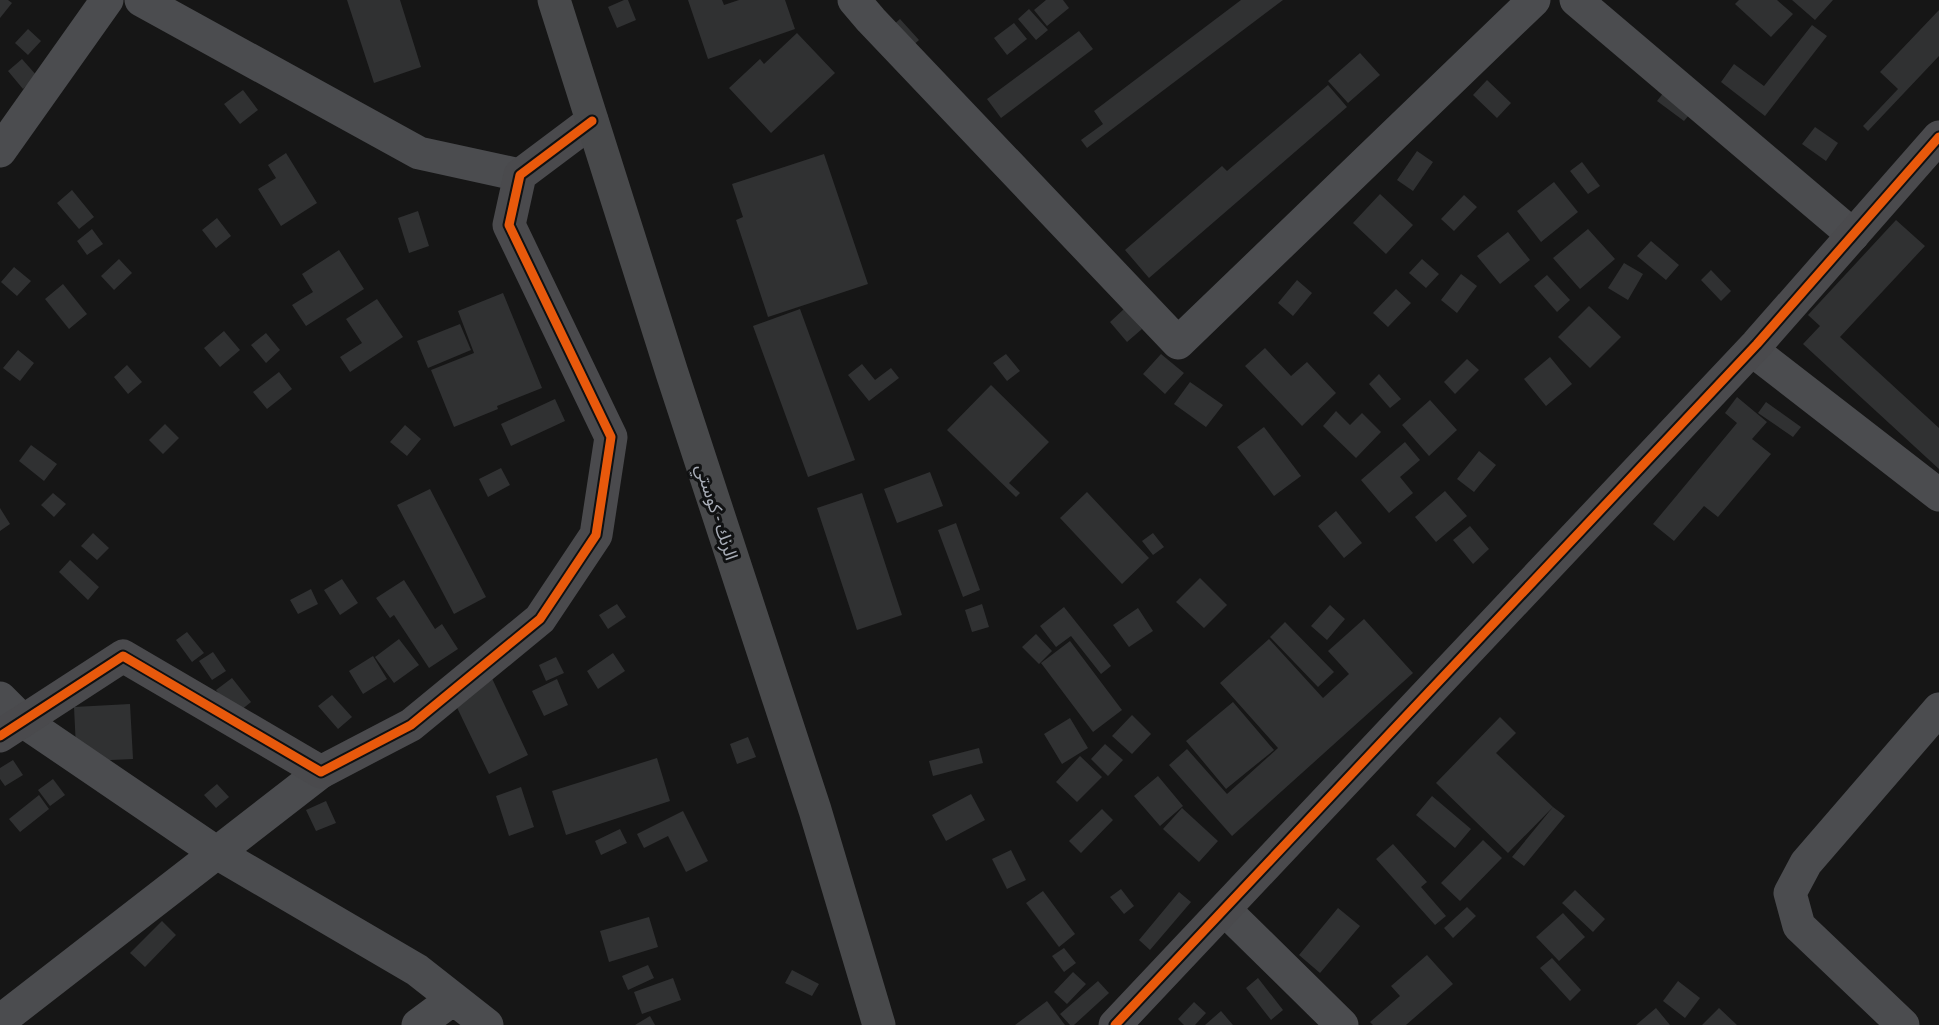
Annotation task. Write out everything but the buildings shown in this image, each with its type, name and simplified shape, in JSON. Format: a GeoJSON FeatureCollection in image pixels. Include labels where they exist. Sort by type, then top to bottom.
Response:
{"type":"FeatureCollection","features":[{"type":"Feature","properties":{"kind":"main road","name":"الرنك - كوستي"},"geometry":{"type":"LineString","coordinates":[[554,0],[672,373],[815,810],[879,1025]]}},
{"type":"Feature","properties":{"kind":"street"},"geometry":{"type":"LineString","coordinates":[[0,151],[107,0]]}},
{"type":"Feature","properties":{"kind":"street"},"geometry":{"type":"LineString","coordinates":[[141,0],[419,153],[520,175]]}},
{"type":"Feature","properties":{"kind":"street"},"geometry":{"type":"LineString","coordinates":[[871,7],[1178,343],[1534,0]]}},
{"type":"Feature","properties":{"kind":"street"},"geometry":{"type":"LineString","coordinates":[[1576,0],[1853,235]]}},
{"type":"Feature","properties":{"kind":"street"},"geometry":{"type":"LineString","coordinates":[[0,1021],[321,772],[411,725],[540,620],[596,535],[611,437],[509,225],[520,175],[592,121]]}},
{"type":"Feature","properties":{"kind":"street"},"geometry":{"type":"LineString","coordinates":[[1115,1025],[1752,350],[1939,137]]}},
{"type":"Feature","properties":{"kind":"street"},"geometry":{"type":"LineString","coordinates":[[1752,350],[1939,495]]}},
{"type":"Feature","properties":{"kind":"street"},"geometry":{"type":"LineString","coordinates":[[11,729],[123,656],[321,772]]}},
{"type":"Feature","properties":{"kind":"street"},"geometry":{"type":"LineString","coordinates":[[0,698],[11,729],[417,970],[487,1025]]}},
{"type":"Feature","properties":{"kind":"street"},"geometry":{"type":"LineString","coordinates":[[1903,1025],[1799,926],[1790,893],[1806,863],[1939,709]]}},
{"type":"Feature","properties":{"kind":"street"},"geometry":{"type":"LineString","coordinates":[[1225,910],[1342,1025]]}},
{"type":"Feature","properties":{"kind":"street"},"geometry":{"type":"LineString","coordinates":[[418,1025],[453,999]]}},
{"type":"Feature","properties":{"kind":"cycle path"},"geometry":{"type":"LineString","coordinates":[[0,736],[123,656],[321,772],[411,725],[540,619],[596,535],[611,437],[509,225],[520,175],[592,121]]}},
{"type":"Feature","properties":{"kind":"cycle path"},"geometry":{"type":"LineString","coordinates":[[1115,1025],[1757,344],[1939,137]]}}]}
